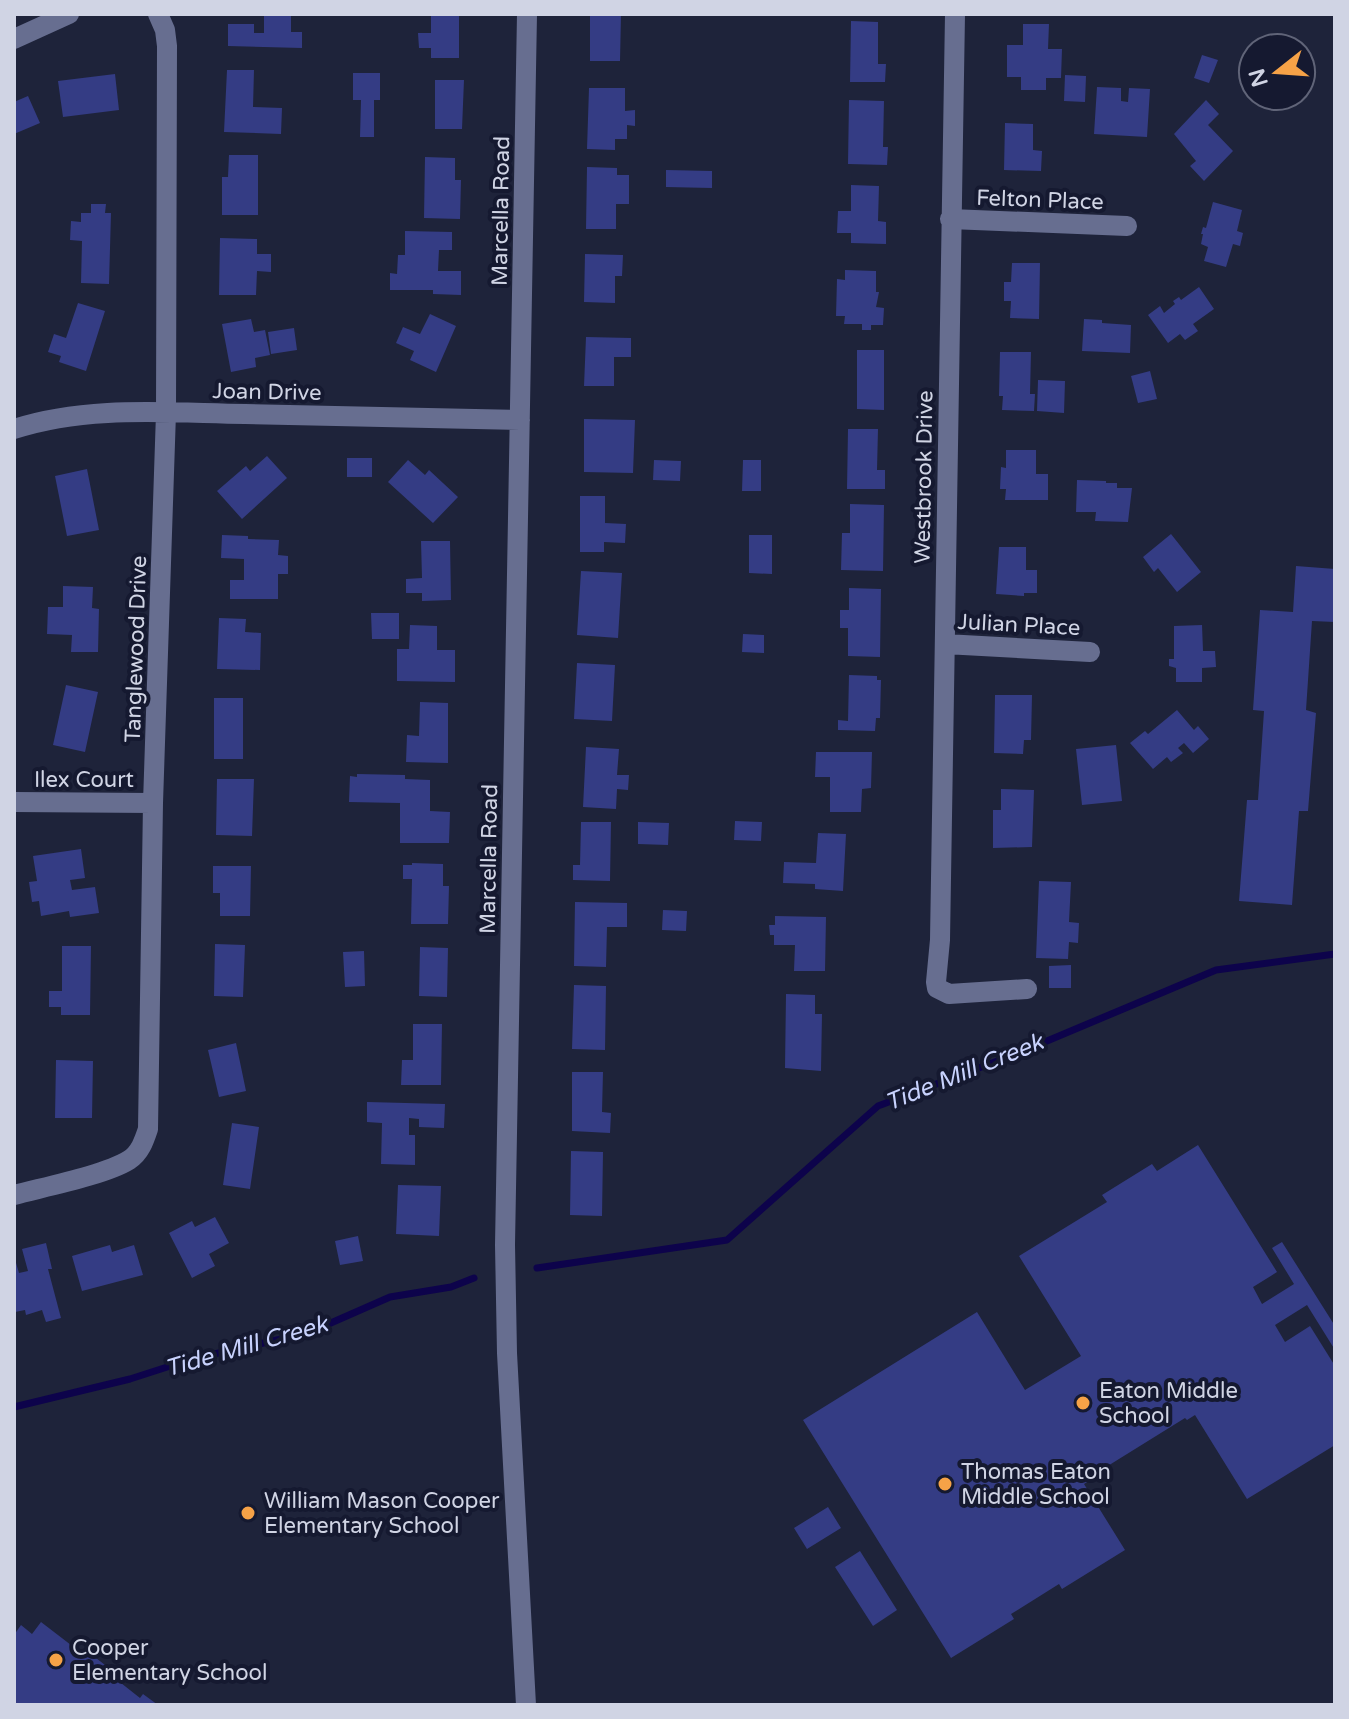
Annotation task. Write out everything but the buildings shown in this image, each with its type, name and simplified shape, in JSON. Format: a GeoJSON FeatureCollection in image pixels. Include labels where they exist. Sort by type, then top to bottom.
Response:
{"type":"FeatureCollection","features":[{"type":"Feature","properties":{"kind":"street"},"geometry":{"type":"LineString","coordinates":[[14,39],[69,14]]}},
{"type":"Feature","properties":{"kind":"street","name":"Tanglewood Drive"},"geometry":{"type":"LineString","coordinates":[[14,1195],[113,1167],[130,1159],[142,1147],[145,1138],[149,1105],[153,803],[166,413],[167,46],[165,30],[158,14]]}},
{"type":"Feature","properties":{"kind":"street","name":"Marcella Road"},"geometry":{"type":"LineString","coordinates":[[526,1705],[505,1278],[527,14]]}},
{"type":"Feature","properties":{"kind":"street","name":"Westbrook Drive"},"geometry":{"type":"LineString","coordinates":[[955,14],[940,940],[936,982],[942,993],[1027,989]]}},
{"type":"Feature","properties":{"kind":"street","name":"Felton Place"},"geometry":{"type":"LineString","coordinates":[[950,219],[1127,226]]}},
{"type":"Feature","properties":{"kind":"street","name":"Joan Drive"},"geometry":{"type":"LineString","coordinates":[[14,429],[52,418],[78,415],[166,413],[520,420]]}},
{"type":"Feature","properties":{"kind":"street","name":"Julian Place"},"geometry":{"type":"LineString","coordinates":[[945,644],[1090,652]]}},
{"type":"Feature","properties":{"kind":"street","name":"Ilex Court"},"geometry":{"type":"LineString","coordinates":[[14,802],[153,803]]}},
{"type":"Feature","properties":{"kind":"waterway","name":"Tide Mill Creek"},"geometry":{"type":"LineString","coordinates":[[537,1268],[727,1240],[878,1106],[1016,1054],[1216,970],[1335,954]]}},
{"type":"Feature","properties":{"kind":"waterway","name":"Tide Mill Creek"},"geometry":{"type":"LineString","coordinates":[[14,1407],[130,1379],[192,1359],[308,1333],[390,1297],[451,1287],[474,1278]]}},
{"type":"Feature","properties":{"kind":"place","name":"Eaton Middle School"},"geometry":{"type":"Point","coordinates":[1083,1403]}},
{"type":"Feature","properties":{"kind":"place","name":"Thomas Eaton Middle School"},"geometry":{"type":"Point","coordinates":[945,1484]}},
{"type":"Feature","properties":{"kind":"place","name":"William Mason Cooper Elementary School"},"geometry":{"type":"Point","coordinates":[248,1513]}},
{"type":"Feature","properties":{"kind":"place","name":"Cooper Elementary School"},"geometry":{"type":"Point","coordinates":[56,1660]}}]}
